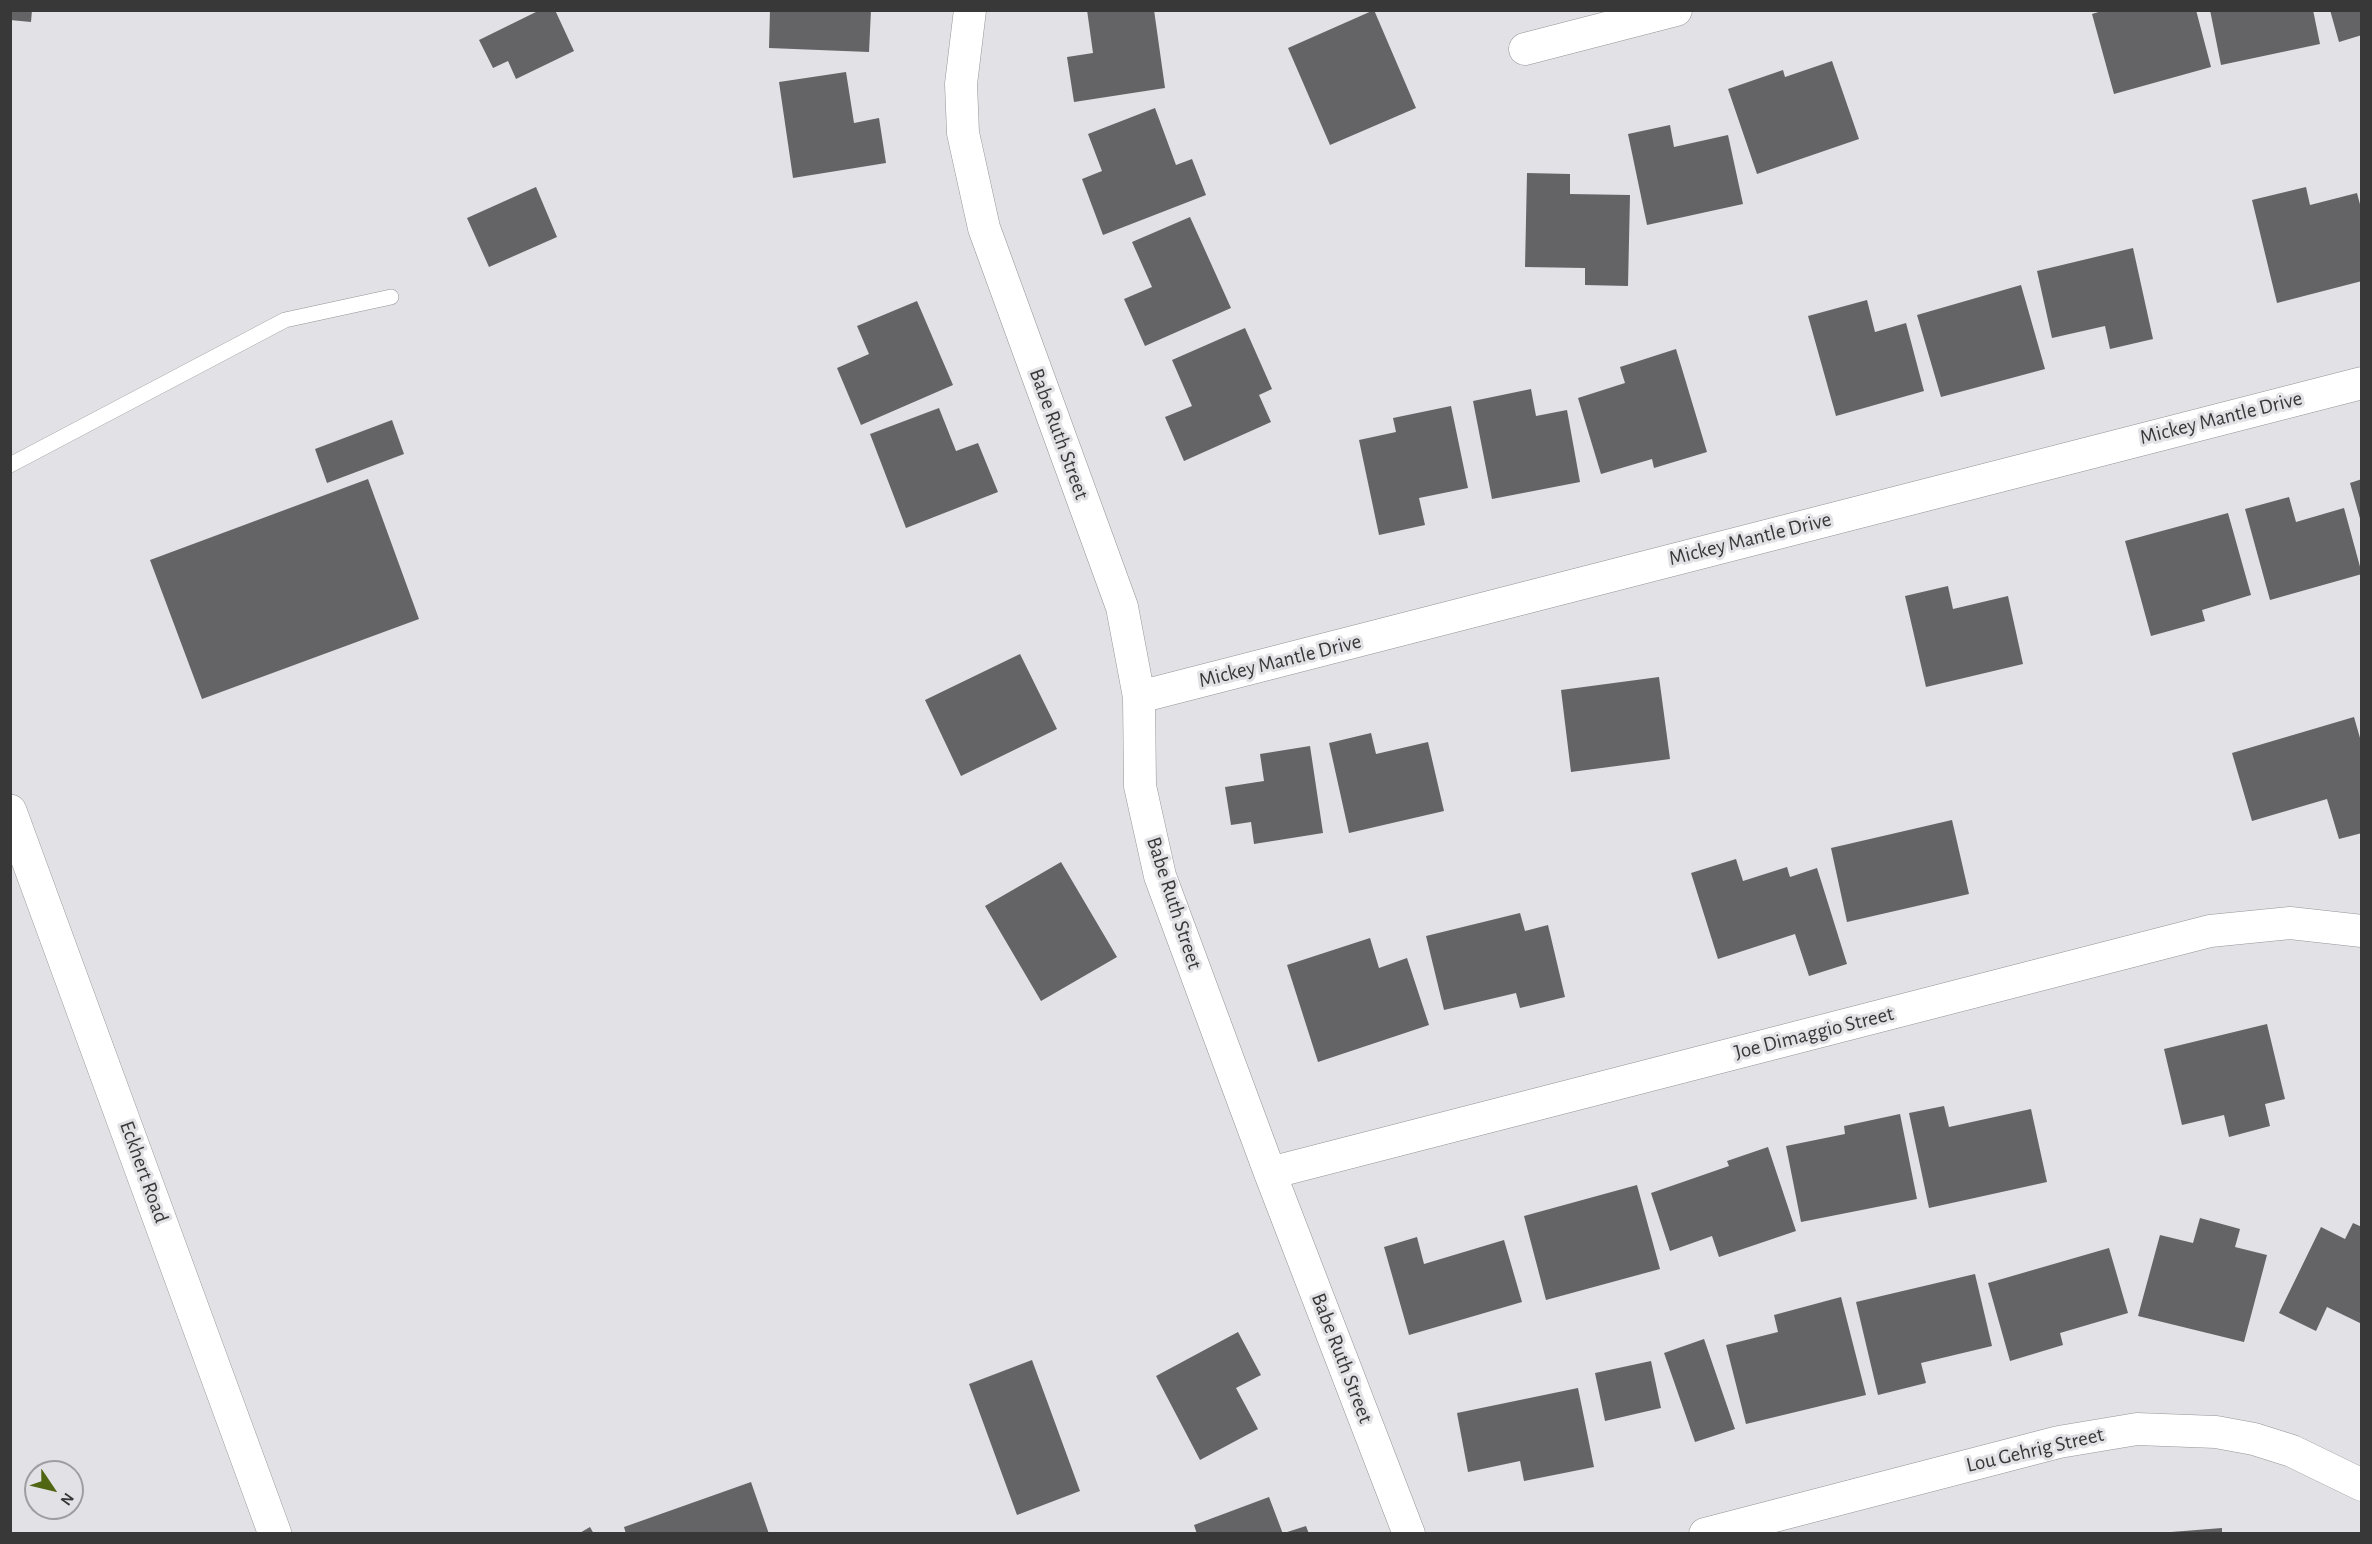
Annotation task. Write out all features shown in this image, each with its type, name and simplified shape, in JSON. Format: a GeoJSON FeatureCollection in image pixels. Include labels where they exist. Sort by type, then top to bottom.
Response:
{"type":"FeatureCollection","features":[{"type":"Feature","properties":{"kind":"main road","name":"Eckhert Road"},"geometry":{"type":"LineString","coordinates":[[13,827],[275,1533]]}},
{"type":"Feature","properties":{"kind":"street","name":"Babe Ruth Street"},"geometry":{"type":"LineString","coordinates":[[970,10],[961,84],[963,133],[984,228],[1122,607],[1139,697],[1140,786],[1160,876],[1270,1173],[1409,1533]]}},
{"type":"Feature","properties":{"kind":"street"},"geometry":{"type":"LineString","coordinates":[[1525,49],[1676,10]]}},
{"type":"Feature","properties":{"kind":"street","name":"Mickey Mantle Drive"},"geometry":{"type":"LineString","coordinates":[[1139,697],[2361,383]]}},
{"type":"Feature","properties":{"kind":"street","name":"Joe Dimaggio Street"},"geometry":{"type":"LineString","coordinates":[[1270,1173],[2210,931],[2290,923],[2361,931]]}},
{"type":"Feature","properties":{"kind":"street","name":"Lou Gehrig Street"},"geometry":{"type":"LineString","coordinates":[[1705,1533],[2059,1442],[2137,1428],[2216,1431],[2254,1439],[2292,1451],[2361,1485]]}},
{"type":"Feature","properties":{"kind":"lane"},"geometry":{"type":"LineString","coordinates":[[10,465],[285,320],[391,297]]}},
{"type":"Feature","properties":{"kind":"building"},"geometry":{"type":"Polygon","coordinates":[[[10,10],[32,10],[31,22],[10,20],[10,10]]]}},
{"type":"Feature","properties":{"kind":"building"},"geometry":{"type":"Polygon","coordinates":[[[540,10],[555,10],[574,51],[516,79],[508,61],[493,68],[479,40],[540,10]]]}},
{"type":"Feature","properties":{"kind":"building"},"geometry":{"type":"Polygon","coordinates":[[[770,10],[871,10],[869,52],[769,48],[770,10]]]}},
{"type":"Feature","properties":{"kind":"building"},"geometry":{"type":"Polygon","coordinates":[[[1087,10],[1154,10],[1165,88],[1074,102],[1067,57],[1093,53],[1087,10]]]}},
{"type":"Feature","properties":{"kind":"building"},"geometry":{"type":"Polygon","coordinates":[[[1374,10],[1416,108],[1330,145],[1288,48],[1374,10]]]}},
{"type":"Feature","properties":{"kind":"building"},"geometry":{"type":"Polygon","coordinates":[[[2105,10],[2196,10],[2211,67],[2114,94],[2092,14],[2105,10]]]}},
{"type":"Feature","properties":{"kind":"building"},"geometry":{"type":"Polygon","coordinates":[[[2210,10],[2313,10],[2320,44],[2221,65],[2210,10]]]}},
{"type":"Feature","properties":{"kind":"building"},"geometry":{"type":"Polygon","coordinates":[[[2330,10],[2362,10],[2362,35],[2339,42],[2330,10]]]}},
{"type":"Feature","properties":{"kind":"building"},"geometry":{"type":"Polygon","coordinates":[[[1832,61],[1859,139],[1757,174],[1728,89],[1783,70],[1785,77],[1832,61]]]}},
{"type":"Feature","properties":{"kind":"building"},"geometry":{"type":"Polygon","coordinates":[[[846,72],[854,123],[879,118],[886,163],[793,178],[779,82],[846,72]]]}},
{"type":"Feature","properties":{"kind":"building"},"geometry":{"type":"Polygon","coordinates":[[[1155,108],[1176,165],[1192,159],[1206,195],[1103,235],[1082,179],[1102,171],[1088,134],[1155,108]]]}},
{"type":"Feature","properties":{"kind":"building"},"geometry":{"type":"Polygon","coordinates":[[[1670,125],[1674,147],[1728,135],[1743,204],[1647,225],[1628,134],[1670,125]]]}},
{"type":"Feature","properties":{"kind":"building"},"geometry":{"type":"Polygon","coordinates":[[[1527,173],[1570,174],[1570,194],[1630,195],[1628,286],[1585,285],[1585,268],[1525,267],[1527,173]]]}},
{"type":"Feature","properties":{"kind":"building"},"geometry":{"type":"Polygon","coordinates":[[[536,187],[557,237],[489,267],[467,218],[536,187]]]}},
{"type":"Feature","properties":{"kind":"building"},"geometry":{"type":"Polygon","coordinates":[[[2306,187],[2310,205],[2357,193],[2362,212],[2362,281],[2277,303],[2252,200],[2306,187]]]}},
{"type":"Feature","properties":{"kind":"building"},"geometry":{"type":"Polygon","coordinates":[[[1190,217],[1231,308],[1145,346],[1124,299],[1152,287],[1132,242],[1190,217]]]}},
{"type":"Feature","properties":{"kind":"building"},"geometry":{"type":"Polygon","coordinates":[[[2133,248],[2153,339],[2110,349],[2105,326],[2052,338],[2037,271],[2133,248]]]}},
{"type":"Feature","properties":{"kind":"building"},"geometry":{"type":"Polygon","coordinates":[[[2021,285],[2045,369],[1941,397],[1917,315],[2021,285]]]}},
{"type":"Feature","properties":{"kind":"building"},"geometry":{"type":"Polygon","coordinates":[[[1867,300],[1875,332],[1906,323],[1924,391],[1836,416],[1808,316],[1867,300]]]}},
{"type":"Feature","properties":{"kind":"building"},"geometry":{"type":"Polygon","coordinates":[[[917,301],[953,385],[861,425],[837,368],[869,354],[857,326],[917,301]]]}},
{"type":"Feature","properties":{"kind":"building"},"geometry":{"type":"Polygon","coordinates":[[[1245,328],[1272,389],[1259,395],[1271,422],[1184,461],[1165,417],[1192,406],[1172,360],[1245,328]]]}},
{"type":"Feature","properties":{"kind":"building"},"geometry":{"type":"Polygon","coordinates":[[[1676,349],[1707,452],[1654,468],[1652,459],[1601,474],[1578,398],[1625,383],[1620,367],[1676,349]]]}},
{"type":"Feature","properties":{"kind":"building"},"geometry":{"type":"Polygon","coordinates":[[[1531,389],[1536,416],[1567,410],[1580,482],[1492,499],[1473,401],[1531,389]]]}},
{"type":"Feature","properties":{"kind":"building"},"geometry":{"type":"Polygon","coordinates":[[[1451,406],[1468,488],[1419,498],[1425,525],[1379,535],[1359,440],[1396,432],[1393,418],[1451,406]]]}},
{"type":"Feature","properties":{"kind":"building"},"geometry":{"type":"Polygon","coordinates":[[[939,408],[956,451],[978,443],[998,492],[906,528],[870,434],[939,408]]]}},
{"type":"Feature","properties":{"kind":"building"},"geometry":{"type":"Polygon","coordinates":[[[392,420],[404,454],[327,483],[315,449],[392,420]]]}},
{"type":"Feature","properties":{"kind":"building"},"geometry":{"type":"Polygon","coordinates":[[[368,479],[419,619],[202,699],[150,560],[368,479]]]}},
{"type":"Feature","properties":{"kind":"building"},"geometry":{"type":"Polygon","coordinates":[[[2362,479],[2362,522],[2361,522],[2350,483],[2362,479]]]}},
{"type":"Feature","properties":{"kind":"building"},"geometry":{"type":"Polygon","coordinates":[[[2289,497],[2296,522],[2344,508],[2362,574],[2270,600],[2245,509],[2289,497]]]}},
{"type":"Feature","properties":{"kind":"building"},"geometry":{"type":"Polygon","coordinates":[[[2228,513],[2251,595],[2202,610],[2205,621],[2151,636],[2125,541],[2228,513]]]}},
{"type":"Feature","properties":{"kind":"building"},"geometry":{"type":"Polygon","coordinates":[[[1948,586],[1953,609],[2008,596],[2023,664],[1926,687],[1905,596],[1948,586]]]}},
{"type":"Feature","properties":{"kind":"building"},"geometry":{"type":"Polygon","coordinates":[[[1020,654],[1057,729],[961,776],[925,700],[1020,654]]]}},
{"type":"Feature","properties":{"kind":"building"},"geometry":{"type":"Polygon","coordinates":[[[1659,677],[1670,759],[1571,772],[1561,690],[1659,677]]]}},
{"type":"Feature","properties":{"kind":"building"},"geometry":{"type":"Polygon","coordinates":[[[2354,717],[2362,745],[2362,833],[2339,839],[2327,799],[2252,821],[2232,753],[2354,717]]]}},
{"type":"Feature","properties":{"kind":"building"},"geometry":{"type":"Polygon","coordinates":[[[1371,733],[1376,754],[1428,742],[1444,811],[1349,833],[1329,743],[1371,733]]]}},
{"type":"Feature","properties":{"kind":"building"},"geometry":{"type":"Polygon","coordinates":[[[1310,746],[1323,833],[1254,844],[1251,822],[1231,825],[1225,787],[1264,781],[1260,754],[1310,746]]]}},
{"type":"Feature","properties":{"kind":"building"},"geometry":{"type":"Polygon","coordinates":[[[1952,820],[1969,894],[1847,922],[1831,848],[1952,820]]]}},
{"type":"Feature","properties":{"kind":"building"},"geometry":{"type":"Polygon","coordinates":[[[1736,859],[1743,881],[1787,867],[1790,877],[1817,868],[1847,964],[1809,976],[1795,934],[1718,959],[1691,873],[1736,859]]]}},
{"type":"Feature","properties":{"kind":"building"},"geometry":{"type":"Polygon","coordinates":[[[1061,862],[1117,957],[1041,1001],[985,906],[1061,862]]]}},
{"type":"Feature","properties":{"kind":"building"},"geometry":{"type":"Polygon","coordinates":[[[1520,913],[1525,931],[1548,925],[1565,997],[1520,1008],[1516,993],[1444,1010],[1426,936],[1520,913]]]}},
{"type":"Feature","properties":{"kind":"building"},"geometry":{"type":"Polygon","coordinates":[[[1370,938],[1379,968],[1407,958],[1429,1025],[1318,1062],[1287,965],[1370,938]]]}},
{"type":"Feature","properties":{"kind":"building"},"geometry":{"type":"Polygon","coordinates":[[[2267,1024],[2285,1099],[2265,1104],[2270,1126],[2229,1137],[2224,1115],[2182,1125],[2164,1049],[2267,1024]]]}},
{"type":"Feature","properties":{"kind":"building"},"geometry":{"type":"Polygon","coordinates":[[[1944,1106],[1949,1127],[2031,1109],[2047,1182],[1929,1208],[1909,1113],[1944,1106]]]}},
{"type":"Feature","properties":{"kind":"building"},"geometry":{"type":"Polygon","coordinates":[[[1900,1114],[1917,1199],[1801,1222],[1786,1146],[1845,1134],[1844,1126],[1900,1114]]]}},
{"type":"Feature","properties":{"kind":"building"},"geometry":{"type":"Polygon","coordinates":[[[1768,1147],[1796,1231],[1719,1257],[1712,1236],[1670,1251],[1651,1193],[1729,1166],[1727,1161],[1768,1147]]]}},
{"type":"Feature","properties":{"kind":"building"},"geometry":{"type":"Polygon","coordinates":[[[1637,1185],[1660,1269],[1546,1300],[1524,1216],[1637,1185]]]}},
{"type":"Feature","properties":{"kind":"building"},"geometry":{"type":"Polygon","coordinates":[[[2200,1218],[2240,1229],[2235,1247],[2267,1255],[2244,1342],[2138,1316],[2160,1235],[2193,1243],[2200,1218]]]}},
{"type":"Feature","properties":{"kind":"building"},"geometry":{"type":"Polygon","coordinates":[[[2353,1223],[2362,1227],[2362,1324],[2327,1307],[2316,1331],[2279,1313],[2321,1227],[2345,1239],[2353,1223]]]}},
{"type":"Feature","properties":{"kind":"building"},"geometry":{"type":"Polygon","coordinates":[[[1417,1237],[1424,1264],[1504,1240],[1522,1302],[1409,1335],[1384,1247],[1417,1237]]]}},
{"type":"Feature","properties":{"kind":"building"},"geometry":{"type":"Polygon","coordinates":[[[2109,1248],[2128,1313],[2060,1333],[2063,1345],[2010,1361],[1988,1283],[2109,1248]]]}},
{"type":"Feature","properties":{"kind":"building"},"geometry":{"type":"Polygon","coordinates":[[[1975,1274],[1992,1346],[1921,1363],[1926,1383],[1878,1395],[1856,1302],[1975,1274]]]}},
{"type":"Feature","properties":{"kind":"building"},"geometry":{"type":"Polygon","coordinates":[[[1841,1297],[1866,1395],[1746,1424],[1726,1345],[1778,1332],[1774,1315],[1841,1297]]]}},
{"type":"Feature","properties":{"kind":"building"},"geometry":{"type":"Polygon","coordinates":[[[1238,1332],[1261,1375],[1236,1388],[1258,1429],[1200,1460],[1156,1376],[1238,1332]]]}},
{"type":"Feature","properties":{"kind":"building"},"geometry":{"type":"Polygon","coordinates":[[[1704,1339],[1735,1429],[1695,1442],[1664,1353],[1704,1339]]]}},
{"type":"Feature","properties":{"kind":"building"},"geometry":{"type":"Polygon","coordinates":[[[1032,1360],[1080,1491],[1017,1515],[969,1384],[1032,1360]]]}},
{"type":"Feature","properties":{"kind":"building"},"geometry":{"type":"Polygon","coordinates":[[[1651,1361],[1661,1408],[1605,1421],[1595,1373],[1651,1361]]]}},
{"type":"Feature","properties":{"kind":"building"},"geometry":{"type":"Polygon","coordinates":[[[1578,1388],[1594,1467],[1524,1481],[1520,1461],[1468,1472],[1457,1413],[1578,1388]]]}},
{"type":"Feature","properties":{"kind":"building"},"geometry":{"type":"Polygon","coordinates":[[[751,1482],[769,1534],[626,1534],[624,1527],[751,1482]]]}},
{"type":"Feature","properties":{"kind":"building"},"geometry":{"type":"Polygon","coordinates":[[[1269,1497],[1283,1534],[1197,1534],[1194,1525],[1269,1497]]]}},
{"type":"Feature","properties":{"kind":"building"},"geometry":{"type":"Polygon","coordinates":[[[1306,1526],[1309,1534],[1284,1534],[1284,1533],[1306,1526]]]}},
{"type":"Feature","properties":{"kind":"building"},"geometry":{"type":"Polygon","coordinates":[[[590,1527],[594,1534],[578,1534],[590,1527]]]}},
{"type":"Feature","properties":{"kind":"building"},"geometry":{"type":"Polygon","coordinates":[[[2222,1528],[2222,1534],[2171,1534],[2171,1532],[2222,1528]]]}}]}
